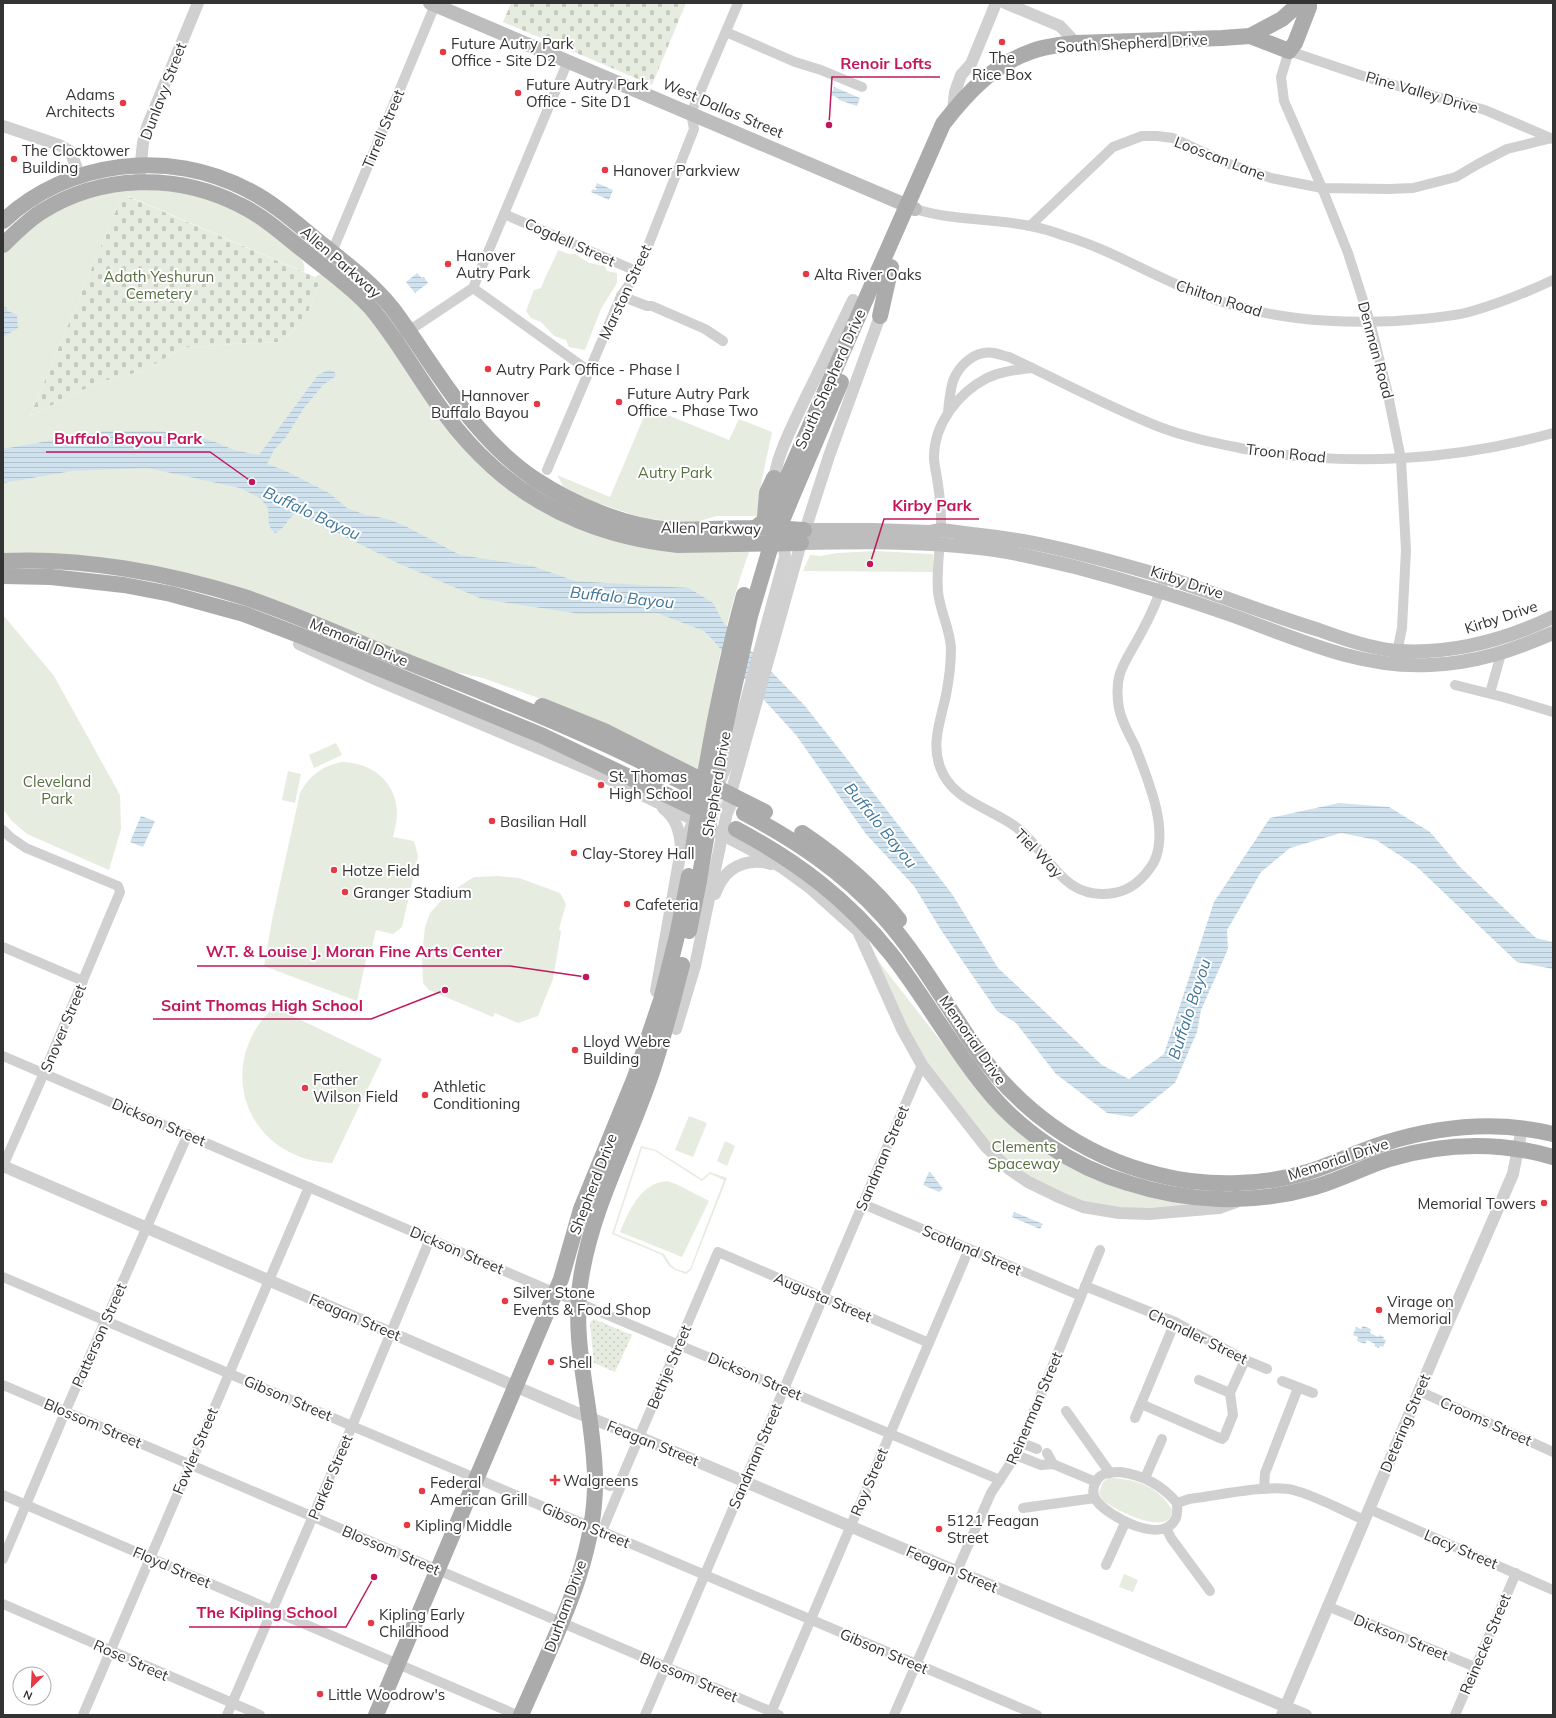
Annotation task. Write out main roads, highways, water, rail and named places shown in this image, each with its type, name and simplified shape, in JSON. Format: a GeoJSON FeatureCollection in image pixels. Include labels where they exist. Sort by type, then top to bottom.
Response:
{"type":"FeatureCollection","features":[{"type":"Feature","properties":{"kind":"main road","name":"South Shepherd Drive"},"geometry":{"type":"LineString","coordinates":[[735,654],[759,582],[784,484],[891,240],[911,207],[950,128],[952,112],[980,81],[1009,61],[1030,51],[1052,46],[1076,44],[1250,36],[1282,19],[1300,3]]}},
{"type":"Feature","properties":{"kind":"main road"},"geometry":{"type":"LineString","coordinates":[[1250,36],[1289,51],[1295,43],[1309,7],[1309,3]]}},
{"type":"Feature","properties":{"kind":"main road","name":"West Dallas Street"},"geometry":{"type":"LineString","coordinates":[[432,4],[911,207]]}},
{"type":"Feature","properties":{"kind":"main road","name":"Allen Parkway"},"geometry":{"type":"LineString","coordinates":[[3,221],[33,198],[58,185],[99,170],[140,164],[177,166],[228,180],[250,190],[272,205],[366,280],[382,297],[408,331],[470,419],[485,437],[520,468],[551,489],[593,509],[650,526],[686,530],[754,528],[783,536]]}},
{"type":"Feature","properties":{"kind":"main road","name":"Allen Parkway"},"geometry":{"type":"LineString","coordinates":[[3,245],[22,226],[41,212],[64,200],[104,187],[139,182],[172,183],[195,187],[220,195],[242,205],[263,218],[354,292],[370,308],[444,413],[475,450],[516,485],[537,500],[562,514],[613,533],[661,544],[678,545],[783,536],[802,537]]}},
{"type":"Feature","properties":{"kind":"main road","name":"South Shepherd Drive"},"geometry":{"type":"LineString","coordinates":[[784,484],[891,267],[911,207]]}},
{"type":"Feature","properties":{"kind":"main road"},"geometry":{"type":"LineString","coordinates":[[263,218],[294,232],[318,251],[332,252]]}},
{"type":"Feature","properties":{"kind":"main road"},"geometry":{"type":"LineString","coordinates":[[853,300],[891,240]]}},
{"type":"Feature","properties":{"kind":"main road"},"geometry":{"type":"LineString","coordinates":[[880,316],[891,267]]}},
{"type":"Feature","properties":{"kind":"main road"},"geometry":{"type":"LineString","coordinates":[[754,528],[764,521],[767,494],[784,484]]}},
{"type":"Feature","properties":{"kind":"main road","name":"Kirby Drive"},"geometry":{"type":"LineString","coordinates":[[802,537],[882,542],[940,538],[1022,541],[1075,552],[1165,577],[1338,637],[1366,645],[1396,657],[1428,666],[1466,662],[1501,654],[1553,633]]}},
{"type":"Feature","properties":{"kind":"main road","name":"Kirby Drive"},"geometry":{"type":"LineString","coordinates":[[940,538],[981,548],[1020,555],[1160,591],[1357,659],[1396,657],[1426,651],[1469,646],[1521,631],[1553,617]]}},
{"type":"Feature","properties":{"kind":"main road","name":"Memorial Drive"},"geometry":{"type":"LineString","coordinates":[[3,561],[59,562],[97,566],[174,578],[207,586],[278,610],[440,674],[608,745],[697,789]]}},
{"type":"Feature","properties":{"kind":"main road","name":"Memorial Drive"},"geometry":{"type":"LineString","coordinates":[[3,576],[51,577],[124,585],[171,594],[227,609],[304,637],[543,736],[581,753],[694,814]]}},
{"type":"Feature","properties":{"kind":"main road"},"geometry":{"type":"LineString","coordinates":[[227,609],[299,644]]}},
{"type":"Feature","properties":{"kind":"main road"},"geometry":{"type":"LineString","coordinates":[[1521,631],[1525,645]]}},
{"type":"Feature","properties":{"kind":"main road","name":"Shepherd Drive"},"geometry":{"type":"LineString","coordinates":[[376,1715],[556,1293],[566,1264],[581,1208],[624,1106],[652,1048],[683,958],[694,878],[718,766],[735,654]]}},
{"type":"Feature","properties":{"kind":"main road"},"geometry":{"type":"LineString","coordinates":[[440,674],[461,678],[567,715],[604,731],[724,790],[773,816],[830,852],[857,874],[886,903],[926,957],[965,1024],[970,1040]]}},
{"type":"Feature","properties":{"kind":"main road","name":"Memorial Drive"},"geometry":{"type":"LineString","coordinates":[[744,813],[797,842],[830,866],[861,893],[884,917],[905,943],[990,1069],[1008,1089],[1043,1121],[1073,1141],[1101,1156],[1132,1168],[1160,1176],[1191,1181],[1221,1183],[1278,1179],[1307,1172],[1384,1143],[1418,1134],[1463,1126],[1482,1125],[1522,1128],[1553,1134]]}},
{"type":"Feature","properties":{"kind":"main road","name":"Memorial Drive"},"geometry":{"type":"LineString","coordinates":[[729,832],[787,857],[823,884],[841,900],[890,953],[985,1087],[1008,1112],[1034,1134],[1072,1159],[1101,1174],[1158,1192],[1189,1197],[1221,1199],[1252,1198],[1280,1195],[1310,1188],[1388,1160],[1421,1152],[1464,1146],[1482,1145],[1519,1148],[1553,1157]]}},
{"type":"Feature","properties":{"kind":"main road"},"geometry":{"type":"LineString","coordinates":[[858,931],[877,950],[926,1014],[946,1034]]}},
{"type":"Feature","properties":{"kind":"main road"},"geometry":{"type":"LineString","coordinates":[[652,1048],[656,994]]}},
{"type":"Feature","properties":{"kind":"main road"},"geometry":{"type":"LineString","coordinates":[[652,1048],[676,1030]]}},
{"type":"Feature","properties":{"kind":"main road","name":"Shepherd Drive"},"geometry":{"type":"LineString","coordinates":[[579,1303],[580,1284],[586,1252],[596,1217],[650,1078],[652,1048]]}},
{"type":"Feature","properties":{"kind":"main road"},"geometry":{"type":"LineString","coordinates":[[624,1106],[631,1114],[633,1121]]}},
{"type":"Feature","properties":{"kind":"main road","name":"Durham Drive"},"geometry":{"type":"LineString","coordinates":[[521,1715],[574,1590],[596,1529],[595,1479],[590,1418],[580,1346],[579,1303]]}},
{"type":"Feature","properties":{"kind":"water"},"geometry":{"type":"Polygon","coordinates":[[[834,87],[860,98],[857,106],[839,100],[831,95],[834,87]]]}},
{"type":"Feature","properties":{"kind":"water"},"geometry":{"type":"Polygon","coordinates":[[[597,183],[613,190],[609,200],[591,192],[593,189],[596,190],[597,188],[595,188],[597,183]]]}},
{"type":"Feature","properties":{"kind":"water"},"geometry":{"type":"Polygon","coordinates":[[[417,273],[422,278],[424,277],[428,283],[415,293],[406,282],[417,273]]]}},
{"type":"Feature","properties":{"kind":"water"},"geometry":{"type":"Polygon","coordinates":[[[6,307],[8,311],[17,315],[18,328],[3,337],[3,308],[6,307]]]}},
{"type":"Feature","properties":{"kind":"water","name":"Buffalo Bayou"},"geometry":{"type":"Polygon","coordinates":[[[328,370],[334,371],[336,376],[323,385],[304,408],[286,437],[274,450],[267,464],[286,471],[329,493],[347,508],[366,515],[388,519],[407,527],[460,555],[532,566],[575,581],[689,588],[713,603],[723,622],[805,706],[844,755],[952,894],[998,968],[1102,1065],[1129,1079],[1164,1054],[1214,902],[1270,818],[1339,803],[1389,807],[1430,832],[1460,867],[1536,938],[1553,942],[1553,969],[1517,962],[1416,866],[1376,840],[1341,833],[1290,848],[1261,872],[1227,930],[1228,949],[1201,1010],[1197,1032],[1175,1083],[1132,1117],[1107,1113],[1056,1074],[1016,1023],[997,1011],[941,930],[914,886],[866,834],[796,735],[743,677],[704,631],[657,613],[581,614],[482,599],[400,564],[297,513],[291,517],[282,529],[275,533],[269,525],[268,508],[260,498],[240,488],[148,468],[72,471],[3,483],[3,449],[104,431],[152,431],[189,434],[234,450],[259,455],[318,375],[328,370]]]}},
{"type":"Feature","properties":{"kind":"water"},"geometry":{"type":"Polygon","coordinates":[[[141,816],[155,821],[143,847],[130,842],[141,816]]]}},
{"type":"Feature","properties":{"kind":"water"},"geometry":{"type":"Polygon","coordinates":[[[929,1172],[943,1189],[939,1192],[923,1185],[929,1172]]]}},
{"type":"Feature","properties":{"kind":"water"},"geometry":{"type":"Polygon","coordinates":[[[1014,1212],[1043,1224],[1040,1229],[1012,1217],[1014,1212]]]}},
{"type":"Feature","properties":{"kind":"water"},"geometry":{"type":"Polygon","coordinates":[[[1363,1326],[1371,1329],[1370,1333],[1378,1337],[1379,1335],[1384,1337],[1383,1339],[1386,1340],[1383,1347],[1380,1346],[1379,1348],[1374,1346],[1375,1344],[1367,1340],[1365,1344],[1357,1341],[1358,1337],[1353,1335],[1356,1327],[1361,1329],[1363,1326]]]}},
{"type":"Feature","properties":{"kind":"tunnel"},"geometry":{"type":"LineString","coordinates":[[700,791],[744,813]]}},
{"type":"Feature","properties":{"kind":"place","name":"The Rice Box"},"geometry":{"type":"Point","coordinates":[1002,42]}},
{"type":"Feature","properties":{"kind":"place","name":"Future Autry Park Office - Site D2"},"geometry":{"type":"Point","coordinates":[443,52]}},
{"type":"Feature","properties":{"kind":"place","name":"Future Autry Park Office - Site D1"},"geometry":{"type":"Point","coordinates":[518,93]}},
{"type":"Feature","properties":{"kind":"place","name":"Adams Architects"},"geometry":{"type":"Point","coordinates":[123,103]}},
{"type":"Feature","properties":{"kind":"place","name":"Renoir Lofts"},"geometry":{"type":"Point","coordinates":[829,125]}},
{"type":"Feature","properties":{"kind":"place","name":"The Clocktower Building"},"geometry":{"type":"Point","coordinates":[14,159]}},
{"type":"Feature","properties":{"kind":"place","name":"Hanover Parkview"},"geometry":{"type":"Point","coordinates":[605,170]}},
{"type":"Feature","properties":{"kind":"place","name":"Hanover Autry Park"},"geometry":{"type":"Point","coordinates":[448,264]}},
{"type":"Feature","properties":{"kind":"place","name":"Alta River Oaks"},"geometry":{"type":"Point","coordinates":[806,274]}},
{"type":"Feature","properties":{"kind":"place","name":"Autry Park Office - Phase I"},"geometry":{"type":"Point","coordinates":[488,369]}},
{"type":"Feature","properties":{"kind":"place","name":"Future Autry Park Office - Phase Two"},"geometry":{"type":"Point","coordinates":[619,402]}},
{"type":"Feature","properties":{"kind":"place","name":"Hannover Buffalo Bayou"},"geometry":{"type":"Point","coordinates":[537,404]}},
{"type":"Feature","properties":{"kind":"place","name":"Buffalo Bayou Park"},"geometry":{"type":"Point","coordinates":[252,482]}},
{"type":"Feature","properties":{"kind":"place","name":"Kirby Park"},"geometry":{"type":"Point","coordinates":[870,564]}},
{"type":"Feature","properties":{"kind":"place","name":"St. Thomas High School"},"geometry":{"type":"Point","coordinates":[601,785]}},
{"type":"Feature","properties":{"kind":"place","name":"Basilian Hall"},"geometry":{"type":"Point","coordinates":[492,821]}},
{"type":"Feature","properties":{"kind":"place","name":"Clay-Storey Hall"},"geometry":{"type":"Point","coordinates":[574,853]}},
{"type":"Feature","properties":{"kind":"place","name":"Hotze Field"},"geometry":{"type":"Point","coordinates":[334,870]}},
{"type":"Feature","properties":{"kind":"place","name":"Granger Stadium"},"geometry":{"type":"Point","coordinates":[345,892]}},
{"type":"Feature","properties":{"kind":"place","name":"Cafeteria"},"geometry":{"type":"Point","coordinates":[627,904]}},
{"type":"Feature","properties":{"kind":"place","name":"W.T. & Louise J. Moran Fine Arts Center"},"geometry":{"type":"Point","coordinates":[586,977]}},
{"type":"Feature","properties":{"kind":"place","name":"Saint Thomas High School"},"geometry":{"type":"Point","coordinates":[445,990]}},
{"type":"Feature","properties":{"kind":"place","name":"Lloyd Webre Building"},"geometry":{"type":"Point","coordinates":[575,1050]}},
{"type":"Feature","properties":{"kind":"place","name":"Father Wilson Field"},"geometry":{"type":"Point","coordinates":[305,1088]}},
{"type":"Feature","properties":{"kind":"place","name":"Athletic Conditioning"},"geometry":{"type":"Point","coordinates":[425,1095]}},
{"type":"Feature","properties":{"kind":"place","name":"Memorial Towers"},"geometry":{"type":"Point","coordinates":[1544,1203]}},
{"type":"Feature","properties":{"kind":"place","name":"Silver Stone Events & Food Shop"},"geometry":{"type":"Point","coordinates":[505,1301]}},
{"type":"Feature","properties":{"kind":"place","name":"Virage on Memorial"},"geometry":{"type":"Point","coordinates":[1379,1310]}},
{"type":"Feature","properties":{"kind":"place","name":"Shell"},"geometry":{"type":"Point","coordinates":[551,1362]}},
{"type":"Feature","properties":{"kind":"place","name":"Walgreens"},"geometry":{"type":"Point","coordinates":[555,1480]}},
{"type":"Feature","properties":{"kind":"place","name":"Federal American Grill"},"geometry":{"type":"Point","coordinates":[422,1491]}},
{"type":"Feature","properties":{"kind":"place","name":"Kipling Middle"},"geometry":{"type":"Point","coordinates":[407,1525]}},
{"type":"Feature","properties":{"kind":"place","name":"5121 Feagan Street"},"geometry":{"type":"Point","coordinates":[939,1529]}},
{"type":"Feature","properties":{"kind":"place","name":"The Kipling School"},"geometry":{"type":"Point","coordinates":[374,1577]}},
{"type":"Feature","properties":{"kind":"place","name":"Kipling Early Childhood"},"geometry":{"type":"Point","coordinates":[371,1623]}},
{"type":"Feature","properties":{"kind":"place","name":"Little Woodrow's"},"geometry":{"type":"Point","coordinates":[320,1694]}},
{"type":"Feature","properties":{"kind":"park label","name":"Adath Yeshurun Cemetery"},"geometry":{"type":"Point","coordinates":[159,284]}},
{"type":"Feature","properties":{"kind":"park label","name":"Autry Park"},"geometry":{"type":"Point","coordinates":[675,472]}},
{"type":"Feature","properties":{"kind":"park label","name":"Cleveland Park"},"geometry":{"type":"Point","coordinates":[57,790]}},
{"type":"Feature","properties":{"kind":"park label","name":"Clements Spaceway"},"geometry":{"type":"Point","coordinates":[1024,1154]}}]}
